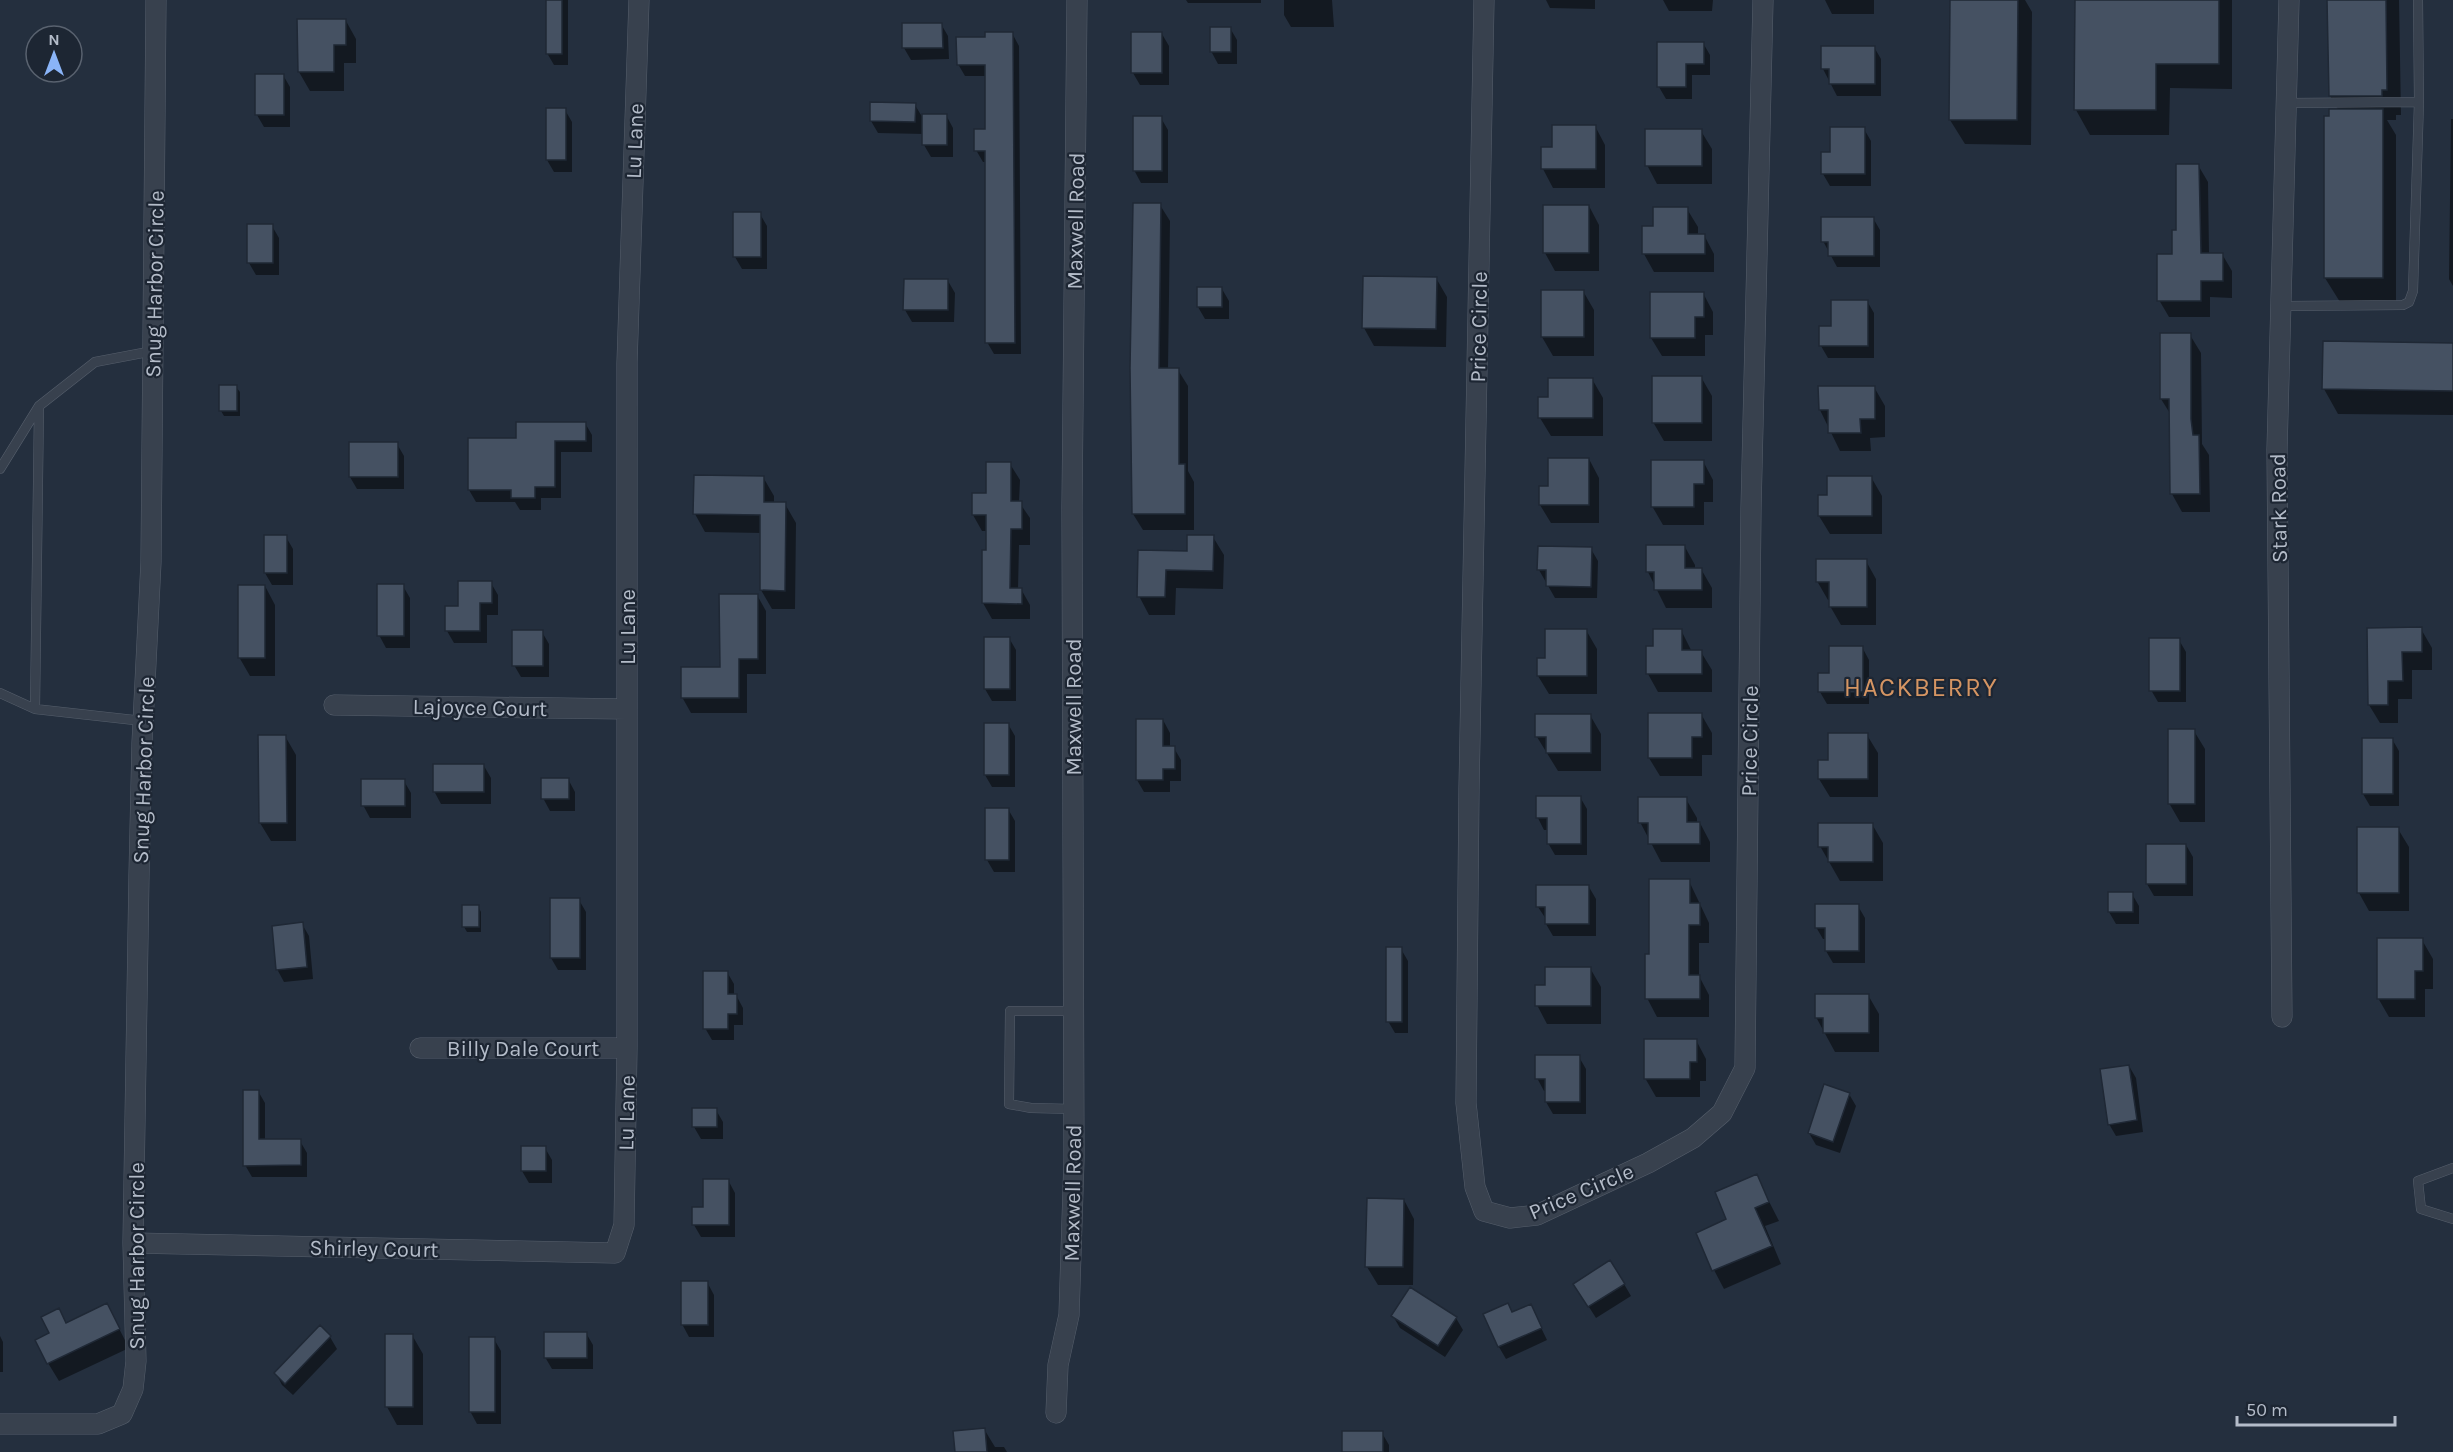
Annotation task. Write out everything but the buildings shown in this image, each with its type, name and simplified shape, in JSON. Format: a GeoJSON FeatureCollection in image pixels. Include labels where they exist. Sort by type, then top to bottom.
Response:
{"type":"FeatureCollection","features":[{"type":"Feature","properties":{"kind":"street","name":"Snug Harbor Circle"},"geometry":{"type":"LineString","coordinates":[[0,1424],[98,1424],[122,1414],[133,1389],[136,1361],[133,1242],[143,721],[151,562],[156,0]]}},
{"type":"Feature","properties":{"kind":"street","name":"Lu Lane"},"geometry":{"type":"LineString","coordinates":[[615,1253],[624,1225],[627,1048],[627,363],[639,0]]}},
{"type":"Feature","properties":{"kind":"street","name":"Maxwell Road"},"geometry":{"type":"LineString","coordinates":[[1056,1413],[1058,1365],[1069,1316],[1074,1109],[1072,507],[1077,0]]}},
{"type":"Feature","properties":{"kind":"street","name":"Price Circle"},"geometry":{"type":"LineString","coordinates":[[1484,0],[1466,1103],[1475,1187],[1484,1211],[1510,1218],[1537,1215],[1648,1163],[1692,1138],[1722,1113],[1745,1068],[1751,509],[1763,0]]}},
{"type":"Feature","properties":{"kind":"street","name":"Stark Road"},"geometry":{"type":"LineString","coordinates":[[2282,1017],[2277,450],[2289,0]]}},
{"type":"Feature","properties":{"kind":"street","name":"Lajoyce Court"},"geometry":{"type":"LineString","coordinates":[[334,705],[627,709]]}},
{"type":"Feature","properties":{"kind":"street","name":"Billy Dale Court"},"geometry":{"type":"LineString","coordinates":[[420,1048],[627,1048]]}},
{"type":"Feature","properties":{"kind":"street","name":"Shirley Court"},"geometry":{"type":"LineString","coordinates":[[133,1242],[615,1253]]}},
{"type":"Feature","properties":{"kind":"lane"},"geometry":{"type":"LineString","coordinates":[[2281,306],[2403,305],[2409,302],[2413,291],[2419,102],[2418,0]]}},
{"type":"Feature","properties":{"kind":"lane"},"geometry":{"type":"LineString","coordinates":[[2286,103],[2419,102]]}},
{"type":"Feature","properties":{"kind":"lane"},"geometry":{"type":"LineString","coordinates":[[0,469],[39,406],[94,362],[153,351]]}},
{"type":"Feature","properties":{"kind":"lane"},"geometry":{"type":"LineString","coordinates":[[35,709],[39,406]]}},
{"type":"Feature","properties":{"kind":"lane"},"geometry":{"type":"LineString","coordinates":[[0,693],[35,709],[143,721]]}},
{"type":"Feature","properties":{"kind":"lane"},"geometry":{"type":"LineString","coordinates":[[1074,1011],[1010,1011],[1009,1104],[1031,1108],[1074,1109]]}},
{"type":"Feature","properties":{"kind":"lane"},"geometry":{"type":"LineString","coordinates":[[2453,1168],[2418,1181],[2421,1209],[2453,1220]]}},
{"type":"Feature","properties":{"kind":"district","name":"HACKBERRY"},"geometry":{"type":"Point","coordinates":[1921,687]}}]}
